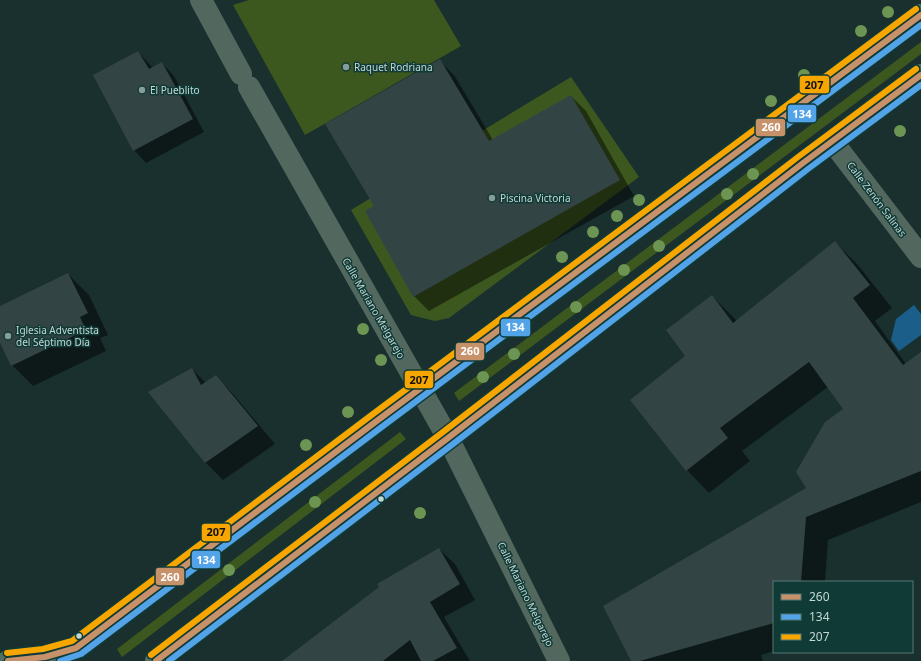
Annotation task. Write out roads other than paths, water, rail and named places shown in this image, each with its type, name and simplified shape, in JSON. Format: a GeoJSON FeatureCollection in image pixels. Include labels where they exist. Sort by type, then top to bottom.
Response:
{"type":"FeatureCollection","features":[{"type":"Feature","properties":{"kind":"main road"},"geometry":{"type":"LineString","coordinates":[[8,661],[45,656],[76,648],[420,388],[921,15]]}},
{"type":"Feature","properties":{"kind":"main road"},"geometry":{"type":"LineString","coordinates":[[156,661],[448,438],[832,141],[921,75]]}},
{"type":"Feature","properties":{"kind":"street","name":"Calle Mariano Melgarejo"},"geometry":{"type":"LineString","coordinates":[[201,0],[448,438],[558,661]]}},
{"type":"Feature","properties":{"kind":"street","name":"Calle Zenón Salinas"},"geometry":{"type":"LineString","coordinates":[[832,141],[921,257]]}},
{"type":"Feature","properties":{"kind":"water"},"geometry":{"type":"Polygon","coordinates":[[[914,305],[921,314],[921,335],[899,351],[891,340],[896,319],[914,305]]]}},
{"type":"Feature","properties":{"kind":"place","name":"Raquet Rodriana"},"geometry":{"type":"Point","coordinates":[346,67]}},
{"type":"Feature","properties":{"kind":"place","name":"El Pueblito"},"geometry":{"type":"Point","coordinates":[142,90]}},
{"type":"Feature","properties":{"kind":"place","name":"Piscina Victoria"},"geometry":{"type":"Point","coordinates":[492,198]}},
{"type":"Feature","properties":{"kind":"place","name":"Iglesia Adventista del Séptimo Día"},"geometry":{"type":"Point","coordinates":[8,336]}}]}
